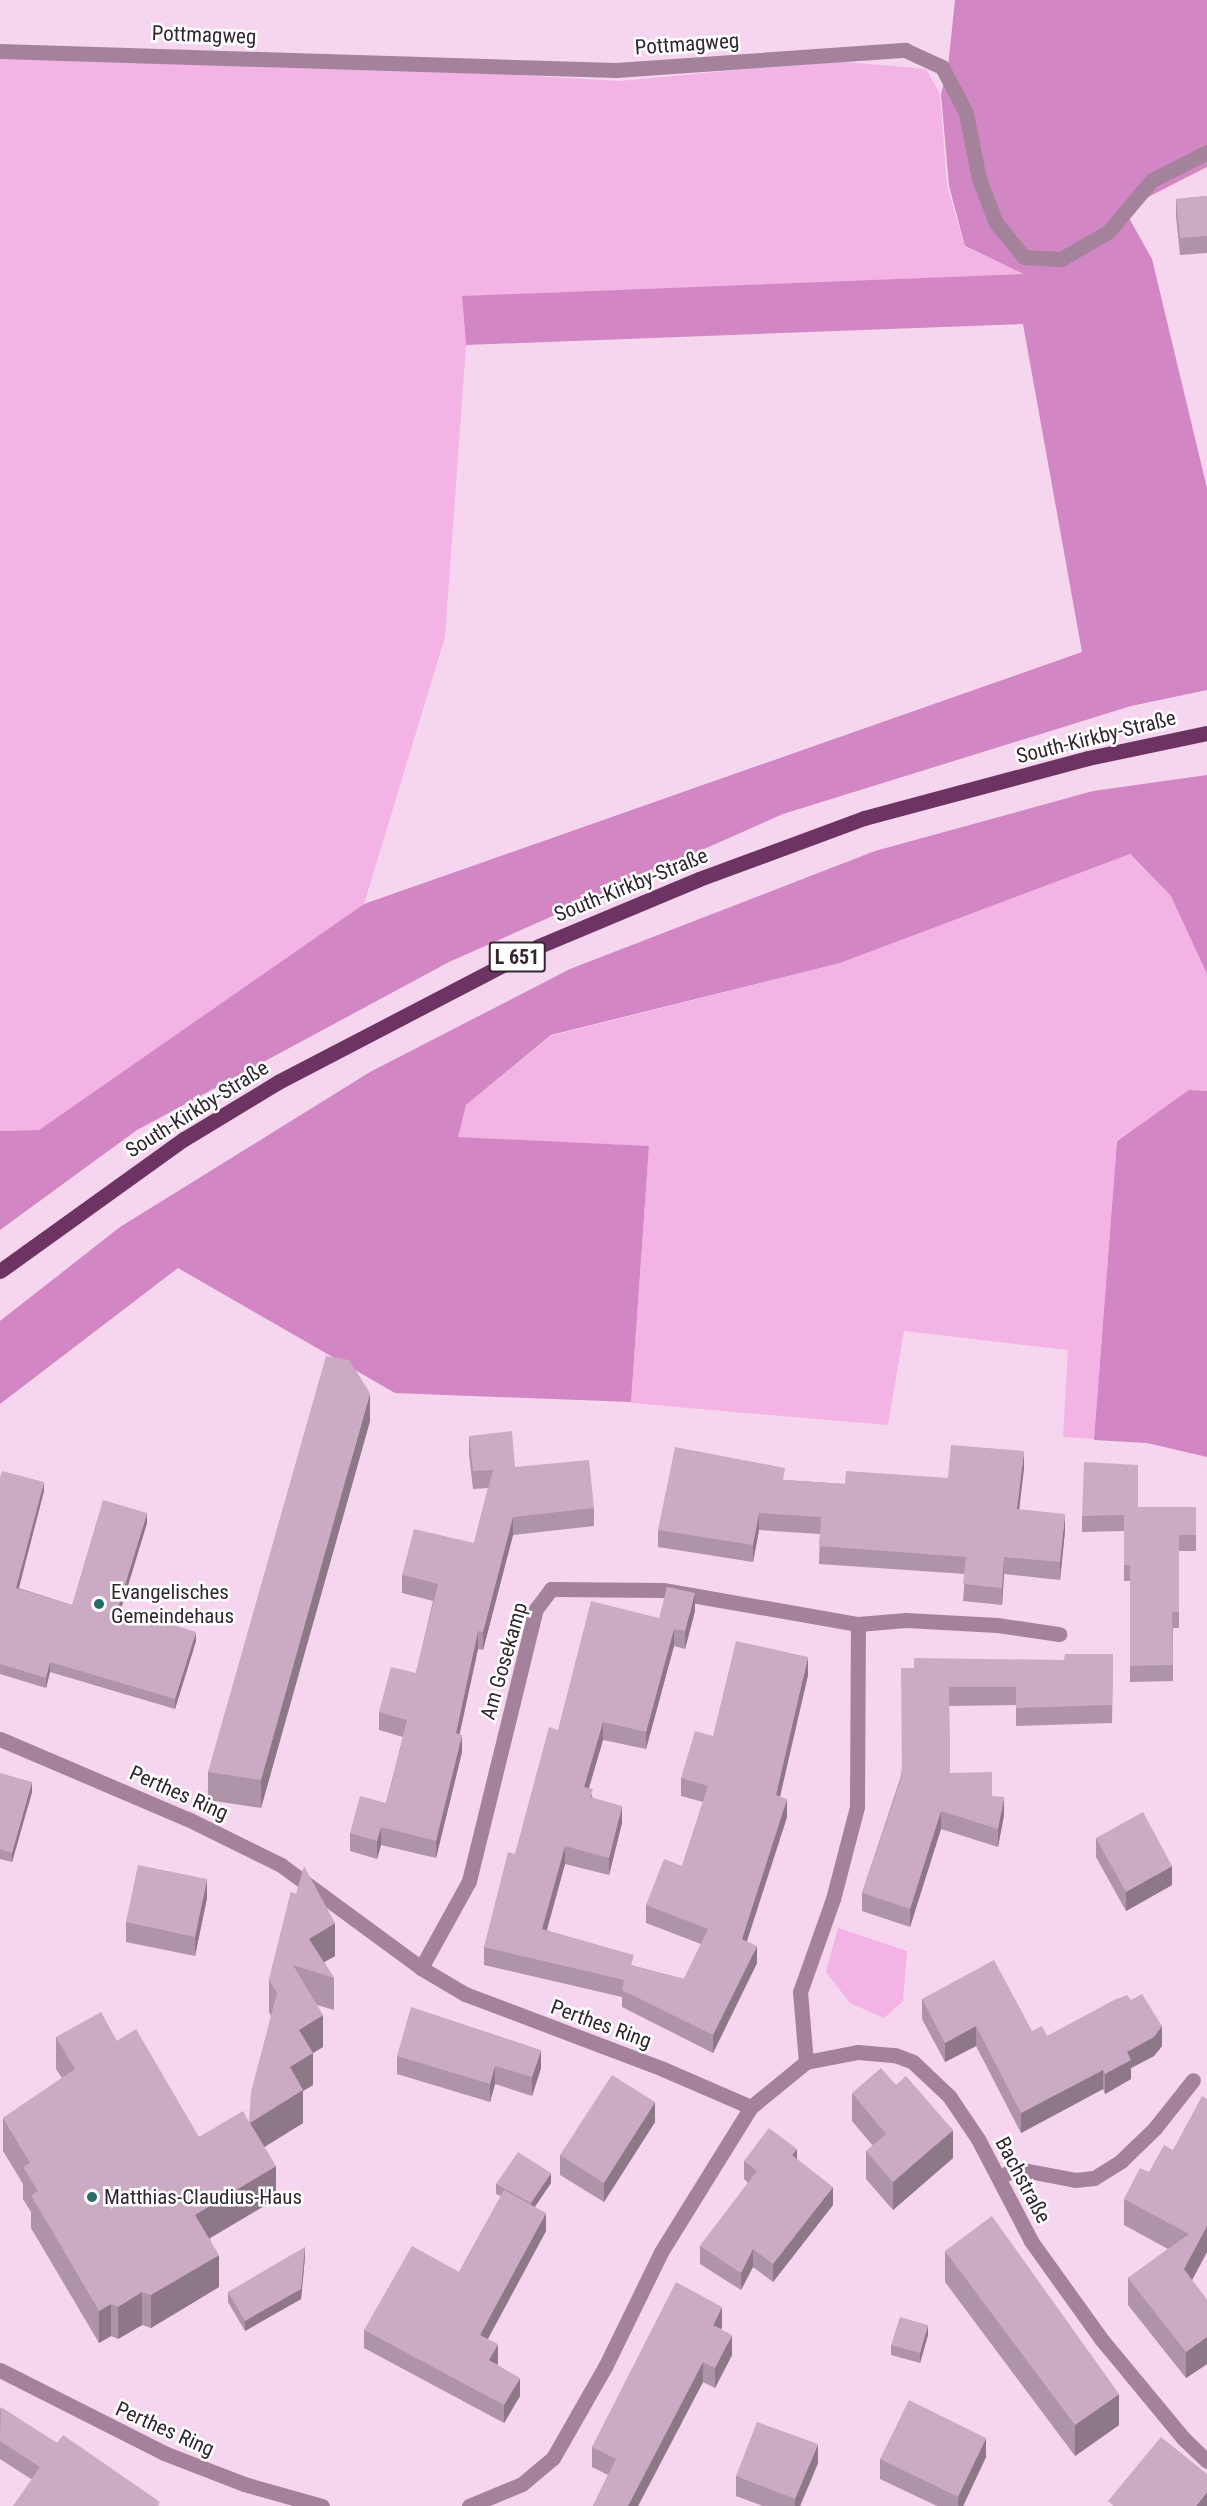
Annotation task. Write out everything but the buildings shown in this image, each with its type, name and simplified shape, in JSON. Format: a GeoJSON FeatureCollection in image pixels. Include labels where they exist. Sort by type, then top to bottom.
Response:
{"type":"FeatureCollection","features":[{"type":"Feature","properties":{"kind":"main road","name":"South-Kirkby-Straße"},"geometry":{"type":"LineString","coordinates":[[0,1271],[175,1145],[250,1099],[539,946],[699,879],[864,818],[1088,758],[1207,733]]}},
{"type":"Feature","properties":{"kind":"street","name":"Pottmagweg"},"geometry":{"type":"LineString","coordinates":[[0,51],[616,70],[905,50],[942,67],[966,113],[979,179],[996,223],[1024,257],[1061,259],[1108,232],[1152,180],[1207,152]]}},
{"type":"Feature","properties":{"kind":"street","name":"Am Gosekamp"},"geometry":{"type":"LineString","coordinates":[[421,1968],[469,1881],[536,1609],[550,1589],[663,1590],[858,1624],[906,1620],[997,1625],[1059,1634]]}},
{"type":"Feature","properties":{"kind":"street"},"geometry":{"type":"LineString","coordinates":[[806,2062],[800,1992],[833,1899],[857,1807],[858,1624]]}},
{"type":"Feature","properties":{"kind":"street","name":"Perthes Ring"},"geometry":{"type":"LineString","coordinates":[[0,1739],[188,1819],[281,1865],[421,1968],[465,1994],[522,2018],[663,2069],[751,2107]]}},
{"type":"Feature","properties":{"kind":"street","name":"Bachstraße"},"geometry":{"type":"LineString","coordinates":[[751,2107],[773,2085],[806,2062],[845,2053],[870,2052],[895,2055],[920,2066],[949,2096],[998,2176],[1031,2241],[1102,2340],[1207,2461]]}},
{"type":"Feature","properties":{"kind":"street"},"geometry":{"type":"LineString","coordinates":[[998,2176],[1018,2169],[1075,2180],[1094,2178],[1121,2161],[1155,2128],[1193,2080]]}},
{"type":"Feature","properties":{"kind":"street"},"geometry":{"type":"LineString","coordinates":[[469,2506],[522,2484],[553,2458],[605,2367],[662,2252],[751,2107]]}},
{"type":"Feature","properties":{"kind":"street","name":"Perthes Ring"},"geometry":{"type":"LineString","coordinates":[[0,2370],[164,2453],[244,2484],[322,2506]]}},
{"type":"Feature","properties":{"kind":"shaded area"},"geometry":{"type":"Polygon","coordinates":[[[955,0],[1207,0],[1207,167],[1148,197],[1129,218],[1152,259],[1207,488],[1207,690],[1131,706],[783,814],[449,962],[137,1130],[0,1230],[0,1131],[39,1130],[364,904],[1082,652],[1023,324],[466,345],[462,296],[1024,274],[965,246],[949,186],[941,94],[948,67],[955,0]]]}},
{"type":"Feature","properties":{"kind":"shaded area"},"geometry":{"type":"Polygon","coordinates":[[[0,57],[433,70],[620,81],[834,61],[926,69],[940,94],[947,186],[965,247],[1026,274],[462,296],[466,345],[445,637],[364,904],[39,1130],[0,1131],[0,57]]]}},
{"type":"Feature","properties":{"kind":"shaded area"},"geometry":{"type":"Polygon","coordinates":[[[1207,775],[1207,974],[1171,896],[1130,854],[840,963],[551,1035],[466,1105],[458,1137],[649,1146],[631,1402],[395,1393],[178,1268],[0,1404],[0,1321],[120,1227],[370,1072],[570,969],[875,851],[1093,791],[1207,775]]]}},
{"type":"Feature","properties":{"kind":"shaded area"},"geometry":{"type":"Polygon","coordinates":[[[1129,854],[1172,897],[1207,974],[1207,1091],[1190,1090],[1117,1140],[1094,1439],[1063,1437],[1068,1350],[904,1331],[888,1425],[631,1403],[649,1146],[457,1137],[466,1105],[551,1036],[840,963],[1129,854]]]}},
{"type":"Feature","properties":{"kind":"shaded area"},"geometry":{"type":"Polygon","coordinates":[[[1189,1090],[1207,1091],[1207,1457],[1147,1443],[1094,1440],[1117,1141],[1189,1090]]]}},
{"type":"Feature","properties":{"kind":"shaded area"},"geometry":{"type":"Polygon","coordinates":[[[838,1928],[907,1951],[903,2001],[884,2018],[850,2003],[826,1972],[838,1928]]]}},
{"type":"Feature","properties":{"kind":"place","name":"Evangelisches Gemeindehaus"},"geometry":{"type":"Point","coordinates":[99,1604]}},
{"type":"Feature","properties":{"kind":"place","name":"Matthias-Claudius-Haus"},"geometry":{"type":"Point","coordinates":[92,2197]}}]}
